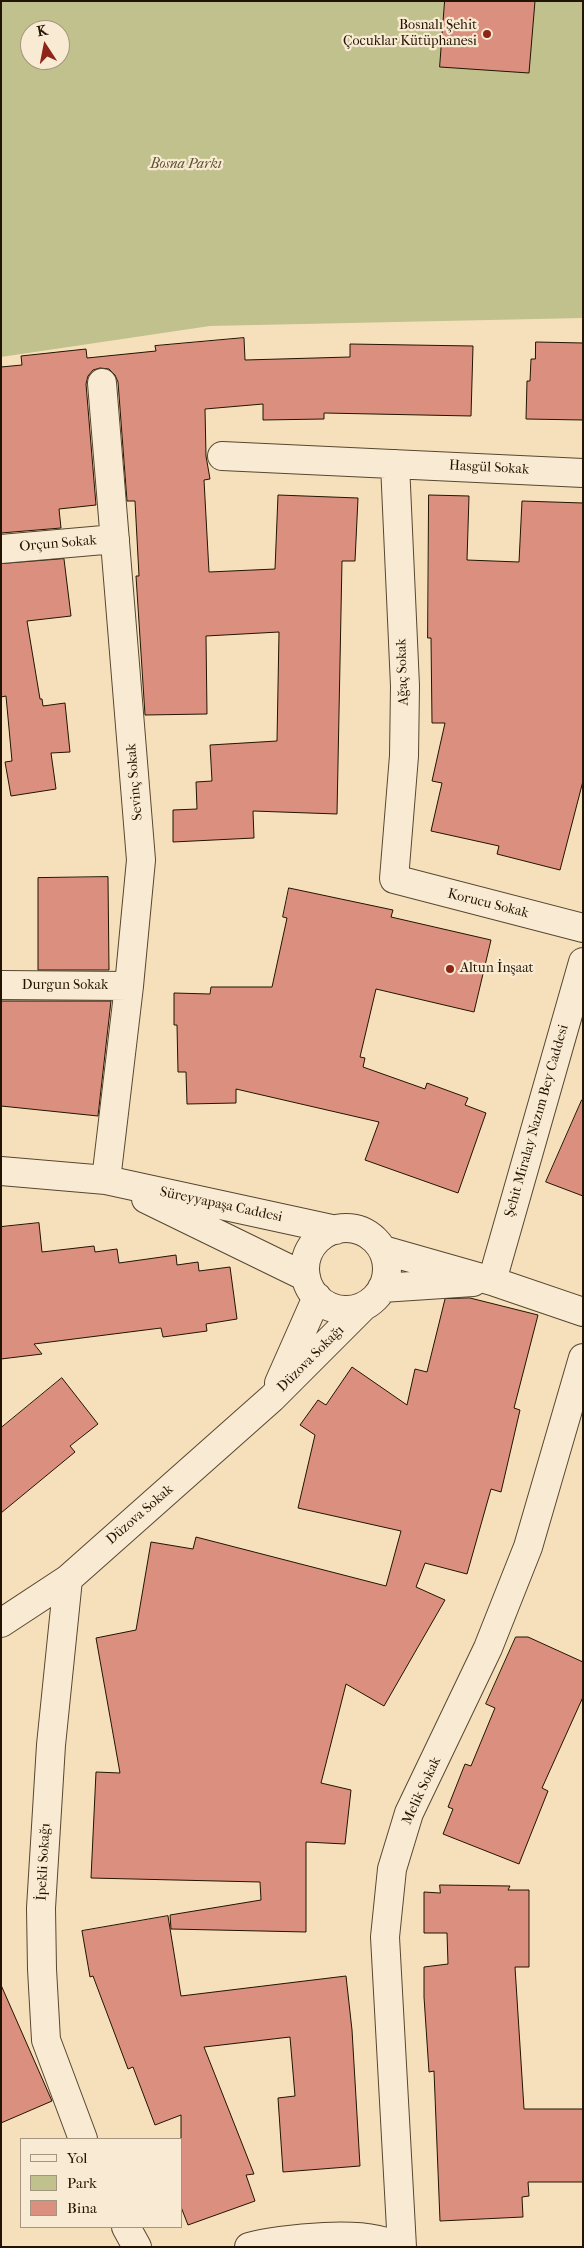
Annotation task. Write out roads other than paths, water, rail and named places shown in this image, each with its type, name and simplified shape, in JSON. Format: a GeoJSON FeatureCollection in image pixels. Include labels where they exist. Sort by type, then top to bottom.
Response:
{"type":"FeatureCollection","features":[{"type":"Feature","properties":{"kind":"street","name":"Sevinç Sokak"},"geometry":{"type":"LineString","coordinates":[[102,383],[141,860],[129,986],[106,1180]]}},
{"type":"Feature","properties":{"kind":"street","name":"Hasgül Sokak"},"geometry":{"type":"LineString","coordinates":[[222,456],[583,473]]}},
{"type":"Feature","properties":{"kind":"street","name":"Ağaç Sokak"},"geometry":{"type":"LineString","coordinates":[[394,879],[404,756],[405,686],[395,464]]}},
{"type":"Feature","properties":{"kind":"street","name":"Orçun Sokak"},"geometry":{"type":"LineString","coordinates":[[1,549],[115,539]]}},
{"type":"Feature","properties":{"kind":"street","name":"Korucu Sokak"},"geometry":{"type":"LineString","coordinates":[[394,879],[583,928]]}},
{"type":"Feature","properties":{"kind":"street","name":"Şehit Miralay Nazım Bey Caddesi"},"geometry":{"type":"LineString","coordinates":[[492,1281],[583,962]]}},
{"type":"Feature","properties":{"kind":"street","name":"Durgun Sokak"},"geometry":{"type":"LineString","coordinates":[[1,986],[129,986]]}},
{"type":"Feature","properties":{"kind":"street","name":"Süreyyapaşa Caddesi"},"geometry":{"type":"LineString","coordinates":[[1,1171],[106,1180],[336,1230],[349,1229],[362,1232],[374,1239],[383,1250]]}},
{"type":"Feature","properties":{"kind":"street","name":"Süreyyapaşa Caddesi"},"geometry":{"type":"LineString","coordinates":[[106,1180],[312,1287],[326,1305],[338,1309],[350,1310],[373,1298],[492,1281]]}},
{"type":"Feature","properties":{"kind":"street"},"geometry":{"type":"LineString","coordinates":[[312,1287],[306,1265],[309,1254],[315,1243],[325,1235],[336,1230]]}},
{"type":"Feature","properties":{"kind":"street"},"geometry":{"type":"LineString","coordinates":[[383,1250],[492,1281],[583,1312]]}},
{"type":"Feature","properties":{"kind":"street"},"geometry":{"type":"LineString","coordinates":[[373,1298],[387,1276],[387,1262],[383,1250]]}},
{"type":"Feature","properties":{"kind":"street","name":"Düzova Sokağı"},"geometry":{"type":"LineString","coordinates":[[272,1398],[312,1287]]}},
{"type":"Feature","properties":{"kind":"street","name":"Düzova Sokağı"},"geometry":{"type":"LineString","coordinates":[[272,1398],[373,1298]]}},
{"type":"Feature","properties":{"kind":"street","name":"Melik Sokak"},"geometry":{"type":"LineString","coordinates":[[402,2247],[385,1937],[392,1869],[410,1814],[488,1648],[528,1547],[583,1358]]}},
{"type":"Feature","properties":{"kind":"street","name":"Düzova Sokak"},"geometry":{"type":"LineString","coordinates":[[1,1622],[68,1579],[272,1398]]}},
{"type":"Feature","properties":{"kind":"street","name":"İpekli Sokağı"},"geometry":{"type":"LineString","coordinates":[[68,1579],[51,1745],[41,1908],[42,1969],[46,2040],[83,2138]]}},
{"type":"Feature","properties":{"kind":"street"},"geometry":{"type":"LineString","coordinates":[[127,2228],[137,2247]]}},
{"type":"Feature","properties":{"kind":"street"},"geometry":{"type":"LineString","coordinates":[[249,2247],[272,2241],[347,2238],[380,2240],[395,2247]]}},
{"type":"Feature","properties":{"kind":"place","name":"Bosnalı Şehit Çocuklar Kütüphanesi"},"geometry":{"type":"Point","coordinates":[487,34]}},
{"type":"Feature","properties":{"kind":"place","name":"Altun İnşaat"},"geometry":{"type":"Point","coordinates":[450,969]}},
{"type":"Feature","properties":{"kind":"park label","name":"Bosna Parkı"},"geometry":{"type":"Point","coordinates":[186,165]}}]}
